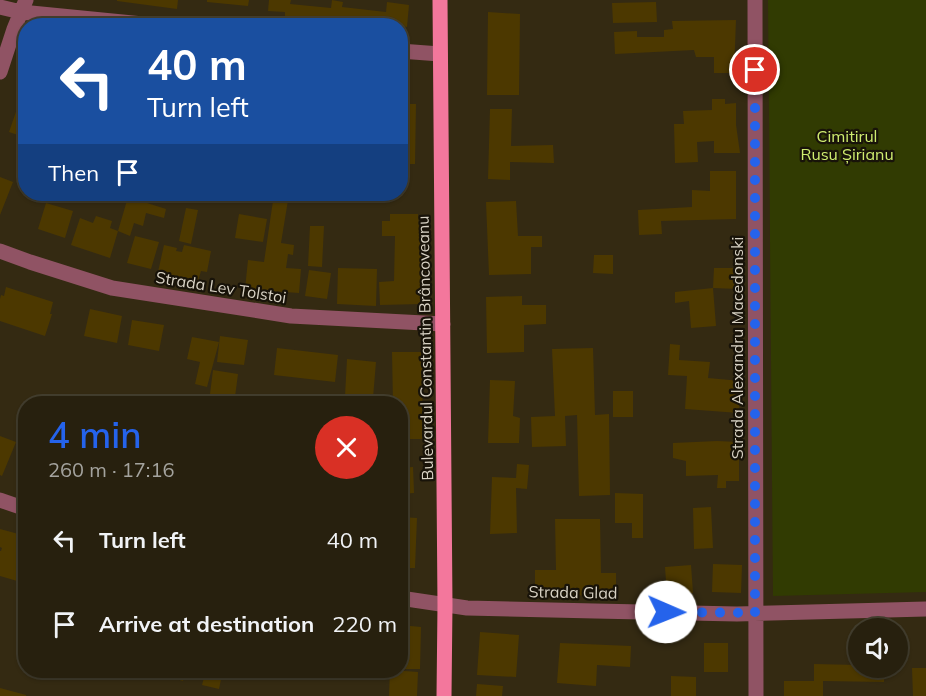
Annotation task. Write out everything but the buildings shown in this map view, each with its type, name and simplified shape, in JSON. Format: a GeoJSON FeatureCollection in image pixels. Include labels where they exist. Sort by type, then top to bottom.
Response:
{"type":"FeatureCollection","features":[{"type":"Feature","properties":{"kind":"main road","name":"Bulevardul Constantin Brâncoveanu"},"geometry":{"type":"LineString","coordinates":[[440,0],[444,696]]}},
{"type":"Feature","properties":{"kind":"street","name":"Strada Alexandru Macedonski"},"geometry":{"type":"LineString","coordinates":[[755,0],[756,696]]}},
{"type":"Feature","properties":{"kind":"street"},"geometry":{"type":"LineString","coordinates":[[0,7],[24,6],[107,18]]}},
{"type":"Feature","properties":{"kind":"street"},"geometry":{"type":"LineString","coordinates":[[0,72],[18,20]]}},
{"type":"Feature","properties":{"kind":"street"},"geometry":{"type":"LineString","coordinates":[[408,52],[440,54]]}},
{"type":"Feature","properties":{"kind":"street","name":"Strada Lev Tolstoi"},"geometry":{"type":"LineString","coordinates":[[0,251],[122,290],[291,316],[442,324]]}},
{"type":"Feature","properties":{"kind":"street"},"geometry":{"type":"LineString","coordinates":[[0,500],[18,506]]}},
{"type":"Feature","properties":{"kind":"street","name":"Strada Glad"},"geometry":{"type":"LineString","coordinates":[[408,599],[467,608],[548,610],[755,613],[926,609]]}},
{"type":"Feature","properties":{"kind":"green space","name":"Cimitirul Rusu Șirianu"},"geometry":{"type":"Polygon","coordinates":[[[768,0],[926,0],[926,592],[773,596],[768,0]]]}},
{"type":"Feature","properties":{"kind":"route"},"geometry":{"type":"LineString","coordinates":[[666,612],[755,613],[755,70]]}}]}
